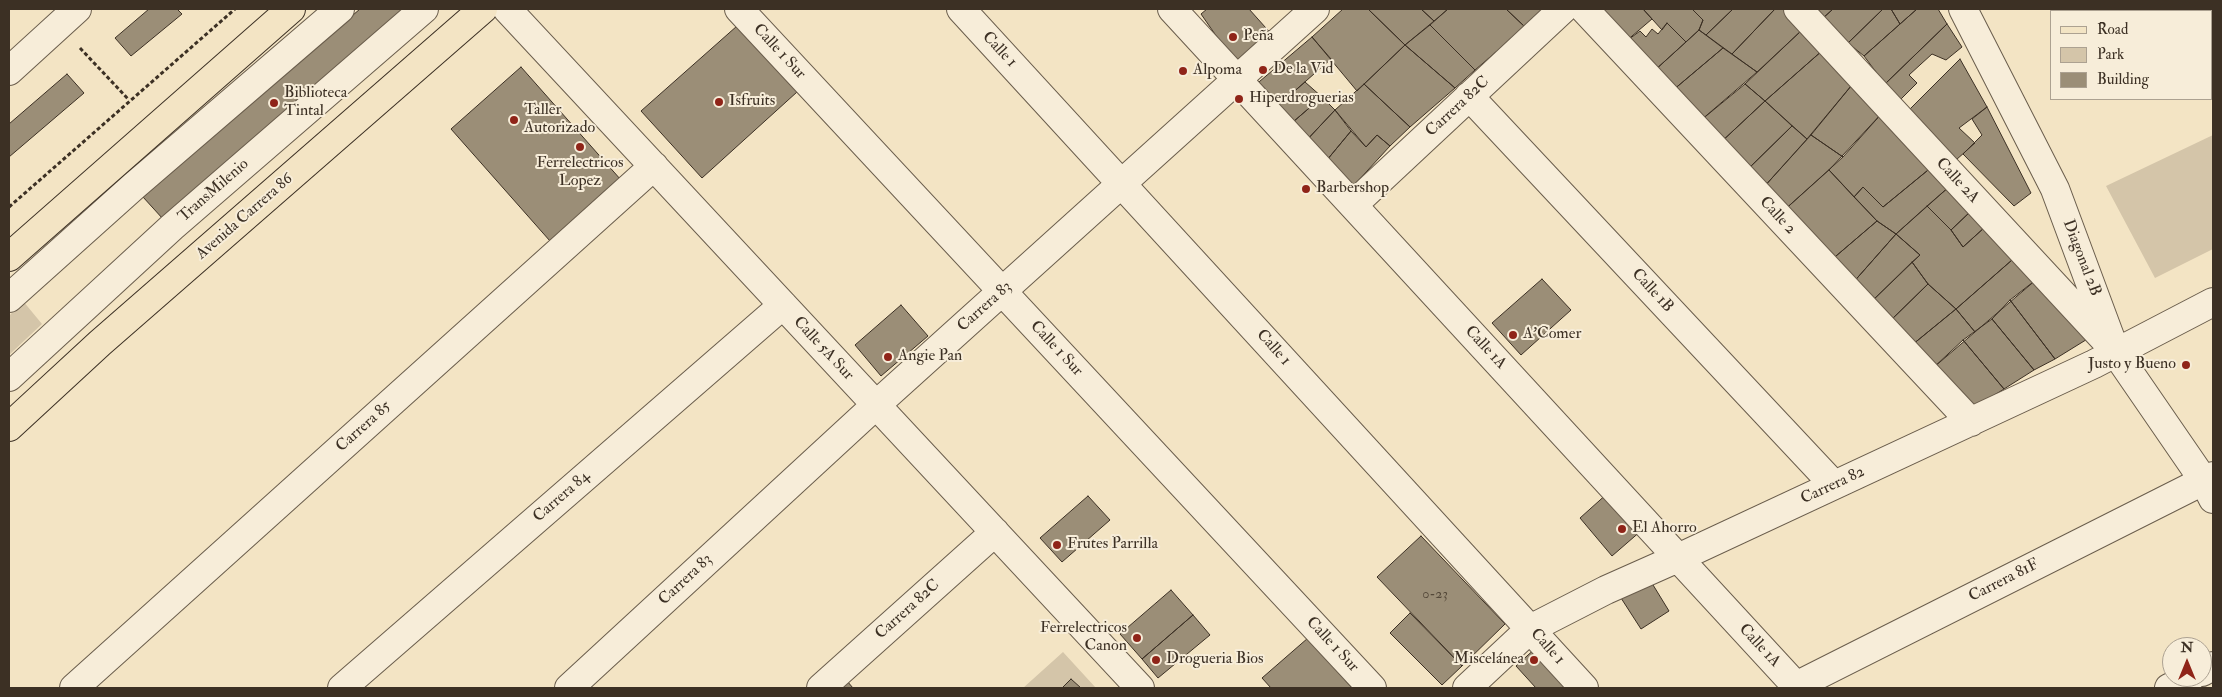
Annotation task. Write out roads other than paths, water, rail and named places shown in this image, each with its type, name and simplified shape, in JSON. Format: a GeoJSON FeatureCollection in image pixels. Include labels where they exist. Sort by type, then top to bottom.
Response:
{"type":"FeatureCollection","features":[{"type":"Feature","properties":{"kind":"main road"},"geometry":{"type":"LineString","coordinates":[[9,257],[291,9]]}},
{"type":"Feature","properties":{"kind":"main road","name":"Avenida Carrera 86"},"geometry":{"type":"LineString","coordinates":[[9,427],[100,342],[483,9]]}},
{"type":"Feature","properties":{"kind":"street"},"geometry":{"type":"LineString","coordinates":[[9,298],[127,192],[340,9]]}},
{"type":"Feature","properties":{"kind":"street","name":"TransMilenio"},"geometry":{"type":"LineString","coordinates":[[9,377],[172,227],[424,9]]}},
{"type":"Feature","properties":{"kind":"street","name":"Calle 5A Sur"},"geometry":{"type":"LineString","coordinates":[[507,9],[1140,688]]}},
{"type":"Feature","properties":{"kind":"street","name":"Calle 1 Sur"},"geometry":{"type":"LineString","coordinates":[[739,9],[1372,688]]}},
{"type":"Feature","properties":{"kind":"street","name":"Calle 1"},"geometry":{"type":"LineString","coordinates":[[961,9],[1584,688]]}},
{"type":"Feature","properties":{"kind":"street","name":"Calle 1A"},"geometry":{"type":"LineString","coordinates":[[1172,9],[1797,687]]}},
{"type":"Feature","properties":{"kind":"street","name":"Carrera 83"},"geometry":{"type":"LineString","coordinates":[[569,688],[876,405],[1314,9]]}},
{"type":"Feature","properties":{"kind":"street","name":"Carrera 82C"},"geometry":{"type":"LineString","coordinates":[[1353,205],[1563,9]]}},
{"type":"Feature","properties":{"kind":"street","name":"Calle 2"},"geometry":{"type":"LineString","coordinates":[[1584,9],[1971,422]]}},
{"type":"Feature","properties":{"kind":"street","name":"Calle 2A"},"geometry":{"type":"LineString","coordinates":[[1798,9],[2116,353]]}},
{"type":"Feature","properties":{"kind":"street","name":"Diagonal 2B"},"geometry":{"type":"LineString","coordinates":[[1962,9],[2055,189],[2116,353],[2210,485]]}},
{"type":"Feature","properties":{"kind":"street"},"geometry":{"type":"LineString","coordinates":[[9,71],[69,16]]}},
{"type":"Feature","properties":{"kind":"street","name":"Calle 1B"},"geometry":{"type":"LineString","coordinates":[[1469,96],[1834,485]]}},
{"type":"Feature","properties":{"kind":"street","name":"Carrera 85"},"geometry":{"type":"LineString","coordinates":[[74,688],[654,166]]}},
{"type":"Feature","properties":{"kind":"street","name":"Carrera 82"},"geometry":{"type":"LineString","coordinates":[[1467,688],[1530,629],[1606,590],[2116,353],[2213,302]]}},
{"type":"Feature","properties":{"kind":"street","name":"Carrera 84"},"geometry":{"type":"LineString","coordinates":[[342,688],[783,306]]}},
{"type":"Feature","properties":{"kind":"street","name":"Carrera 81F"},"geometry":{"type":"LineString","coordinates":[[1797,687],[2210,485]]}},
{"type":"Feature","properties":{"kind":"street","name":"Carrera 82C"},"geometry":{"type":"LineString","coordinates":[[821,688],[995,532]]}},
{"type":"Feature","properties":{"kind":"place","name":"Peña"},"geometry":{"type":"Point","coordinates":[1233,37]}},
{"type":"Feature","properties":{"kind":"place","name":"De la Vid"},"geometry":{"type":"Point","coordinates":[1263,70]}},
{"type":"Feature","properties":{"kind":"place","name":"Alpoma"},"geometry":{"type":"Point","coordinates":[1183,71]}},
{"type":"Feature","properties":{"kind":"place","name":"Hiperdroguerias"},"geometry":{"type":"Point","coordinates":[1239,99]}},
{"type":"Feature","properties":{"kind":"place","name":"Isfruits"},"geometry":{"type":"Point","coordinates":[719,102]}},
{"type":"Feature","properties":{"kind":"place","name":"Biblioteca Tintal"},"geometry":{"type":"Point","coordinates":[274,103]}},
{"type":"Feature","properties":{"kind":"place","name":"Taller Autorizado"},"geometry":{"type":"Point","coordinates":[514,120]}},
{"type":"Feature","properties":{"kind":"place","name":"Ferrelectricos Lopez"},"geometry":{"type":"Point","coordinates":[580,147]}},
{"type":"Feature","properties":{"kind":"place","name":"Barbershop"},"geometry":{"type":"Point","coordinates":[1306,189]}},
{"type":"Feature","properties":{"kind":"place","name":"A'Comer"},"geometry":{"type":"Point","coordinates":[1513,335]}},
{"type":"Feature","properties":{"kind":"place","name":"Angie Pan"},"geometry":{"type":"Point","coordinates":[888,357]}},
{"type":"Feature","properties":{"kind":"place","name":"Justo y Bueno"},"geometry":{"type":"Point","coordinates":[2186,365]}},
{"type":"Feature","properties":{"kind":"place","name":"El Ahorro"},"geometry":{"type":"Point","coordinates":[1622,529]}},
{"type":"Feature","properties":{"kind":"place","name":"Frutes Parrilla"},"geometry":{"type":"Point","coordinates":[1057,545]}},
{"type":"Feature","properties":{"kind":"place","name":"Ferrelectricos Canon"},"geometry":{"type":"Point","coordinates":[1137,638]}},
{"type":"Feature","properties":{"kind":"place","name":"Drogueria Bios"},"geometry":{"type":"Point","coordinates":[1156,660]}},
{"type":"Feature","properties":{"kind":"place","name":"Miscelánea"},"geometry":{"type":"Point","coordinates":[1534,660]}}]}
